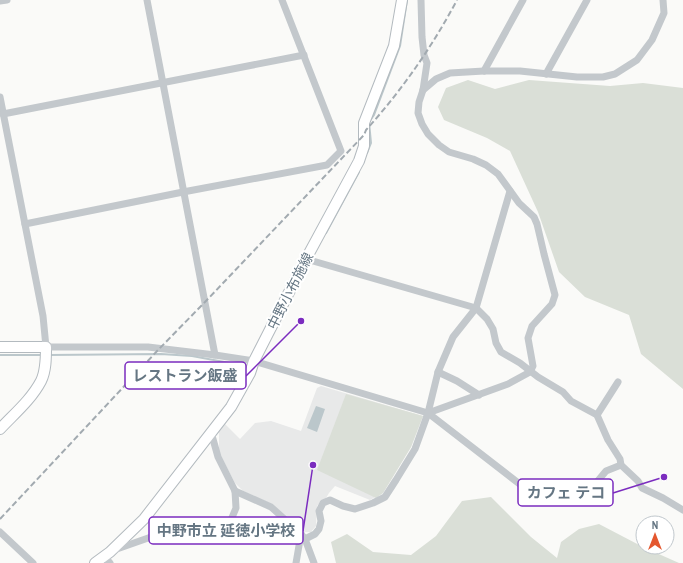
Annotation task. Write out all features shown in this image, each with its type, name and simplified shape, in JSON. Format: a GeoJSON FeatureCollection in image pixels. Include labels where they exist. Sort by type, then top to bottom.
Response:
{"type":"FeatureCollection","features":[{"type":"Feature","properties":{"kind":"main road","name":"中野小布施線"},"geometry":{"type":"LineString","coordinates":[[95,563],[108,557],[144,519],[230,407],[250,373],[254,361],[306,259],[359,161],[364,146],[364,123],[394,46],[402,0]]}},
{"type":"Feature","properties":{"kind":"main road"},"geometry":{"type":"LineString","coordinates":[[0,347],[46,347],[45,364],[41,380],[31,396],[0,429]]}},
{"type":"Feature","properties":{"kind":"street"},"geometry":{"type":"LineString","coordinates":[[0,1],[7,0]]}},
{"type":"Feature","properties":{"kind":"street"},"geometry":{"type":"LineString","coordinates":[[147,0],[215,355]]}},
{"type":"Feature","properties":{"kind":"street"},"geometry":{"type":"LineString","coordinates":[[25,224],[327,165],[341,151],[282,0]]}},
{"type":"Feature","properties":{"kind":"street"},"geometry":{"type":"LineString","coordinates":[[421,0],[422,37],[424,55],[427,63],[418,113],[422,124],[428,134],[439,145],[450,152],[473,159],[486,165],[498,174],[510,191],[534,217],[555,295],[552,304],[532,326],[528,338],[532,366],[530,372],[508,384],[428,413]]}},
{"type":"Feature","properties":{"kind":"street"},"geometry":{"type":"LineString","coordinates":[[484,71],[523,0]]}},
{"type":"Feature","properties":{"kind":"street"},"geometry":{"type":"LineString","coordinates":[[546,74],[587,0]]}},
{"type":"Feature","properties":{"kind":"street"},"geometry":{"type":"LineString","coordinates":[[423,90],[436,79],[450,73],[520,71],[577,77],[603,77],[615,74],[637,60],[652,40],[664,13],[663,0]]}},
{"type":"Feature","properties":{"kind":"street"},"geometry":{"type":"LineString","coordinates":[[3,114],[304,55]]}},
{"type":"Feature","properties":{"kind":"street"},"geometry":{"type":"LineString","coordinates":[[0,97],[43,316],[46,347],[148,347],[254,361],[428,413],[539,499],[548,502],[582,500],[606,471],[621,465]]}},
{"type":"Feature","properties":{"kind":"street"},"geometry":{"type":"LineString","coordinates":[[303,536],[315,534],[319,529],[321,521],[319,511],[322,502],[330,500],[343,506],[355,509],[373,504],[384,496],[396,480],[415,449],[428,413],[438,372],[453,337],[476,308],[510,191]]}},
{"type":"Feature","properties":{"kind":"street"},"geometry":{"type":"LineString","coordinates":[[306,259],[476,308],[487,319],[493,329],[496,343],[501,352],[563,392],[571,401],[597,415],[608,440],[620,458],[621,465],[638,481],[642,488],[683,510]]}},
{"type":"Feature","properties":{"kind":"street"},"geometry":{"type":"LineString","coordinates":[[438,372],[458,381],[479,395]]}},
{"type":"Feature","properties":{"kind":"street"},"geometry":{"type":"LineString","coordinates":[[597,415],[618,382]]}},
{"type":"Feature","properties":{"kind":"street"},"geometry":{"type":"LineString","coordinates":[[108,557],[151,537],[210,534],[222,530],[231,520],[236,508],[235,491],[218,457],[211,432]]}},
{"type":"Feature","properties":{"kind":"street"},"geometry":{"type":"LineString","coordinates":[[235,491],[271,506],[303,536],[314,563]]}},
{"type":"Feature","properties":{"kind":"street"},"geometry":{"type":"LineString","coordinates":[[0,532],[32,563]]}},
{"type":"Feature","properties":{"kind":"street"},"geometry":{"type":"LineString","coordinates":[[296,563],[303,536]]}},
{"type":"Feature","properties":{"kind":"shaded area"},"geometry":{"type":"Polygon","coordinates":[[[468,80],[495,89],[529,80],[610,86],[643,83],[683,88],[683,389],[641,354],[629,315],[585,297],[559,272],[538,212],[510,151],[487,138],[444,120],[438,107],[446,88],[468,80]]]}},
{"type":"Feature","properties":{"kind":"shaded area"},"geometry":{"type":"Polygon","coordinates":[[[321,386],[423,416],[411,447],[383,493],[370,500],[335,486],[326,498],[317,506],[316,526],[311,532],[303,532],[272,504],[243,491],[235,483],[219,453],[219,428],[223,422],[240,439],[255,423],[271,421],[301,431],[317,388],[321,386]]]}},
{"type":"Feature","properties":{"kind":"shaded area"},"geometry":{"type":"Polygon","coordinates":[[[346,394],[423,416],[411,447],[383,493],[376,498],[317,470],[346,394]]]}},
{"type":"Feature","properties":{"kind":"shaded area"},"geometry":{"type":"Polygon","coordinates":[[[316,406],[325,409],[317,432],[307,428],[316,406]]]}},
{"type":"Feature","properties":{"kind":"shaded area"},"geometry":{"type":"Polygon","coordinates":[[[491,497],[531,537],[557,558],[561,542],[579,529],[599,524],[635,543],[635,555],[661,555],[679,563],[336,563],[331,542],[347,534],[373,552],[411,555],[436,536],[462,501],[491,497]]]}},
{"type":"Feature","properties":{"kind":"waterway"},"geometry":{"type":"LineString","coordinates":[[367,153],[371,143],[369,122],[374,115],[400,46],[407,0]]}},
{"type":"Feature","properties":{"kind":"waterway"},"geometry":{"type":"LineString","coordinates":[[326,233],[359,172]]}},
{"type":"Feature","properties":{"kind":"waterway"},"geometry":{"type":"LineString","coordinates":[[298,285],[310,263]]}},
{"type":"Feature","properties":{"kind":"waterway"},"geometry":{"type":"LineString","coordinates":[[49,355],[161,354],[192,356],[246,366]]}},
{"type":"Feature","properties":{"kind":"waterway"},"geometry":{"type":"LineString","coordinates":[[0,355],[42,355]]}},
{"type":"Feature","properties":{"kind":"railway"},"geometry":{"type":"LineString","coordinates":[[0,519],[159,349],[364,135],[366,130],[416,68],[457,0]]}},
{"type":"Feature","properties":{"kind":"place","name":"レストラン飯盛"},"geometry":{"type":"Point","coordinates":[301,321]}},
{"type":"Feature","properties":{"kind":"place","name":"中野市立 延徳小学校"},"geometry":{"type":"Point","coordinates":[313,465]}},
{"type":"Feature","properties":{"kind":"place","name":"カフェ テコ"},"geometry":{"type":"Point","coordinates":[664,477]}}]}
